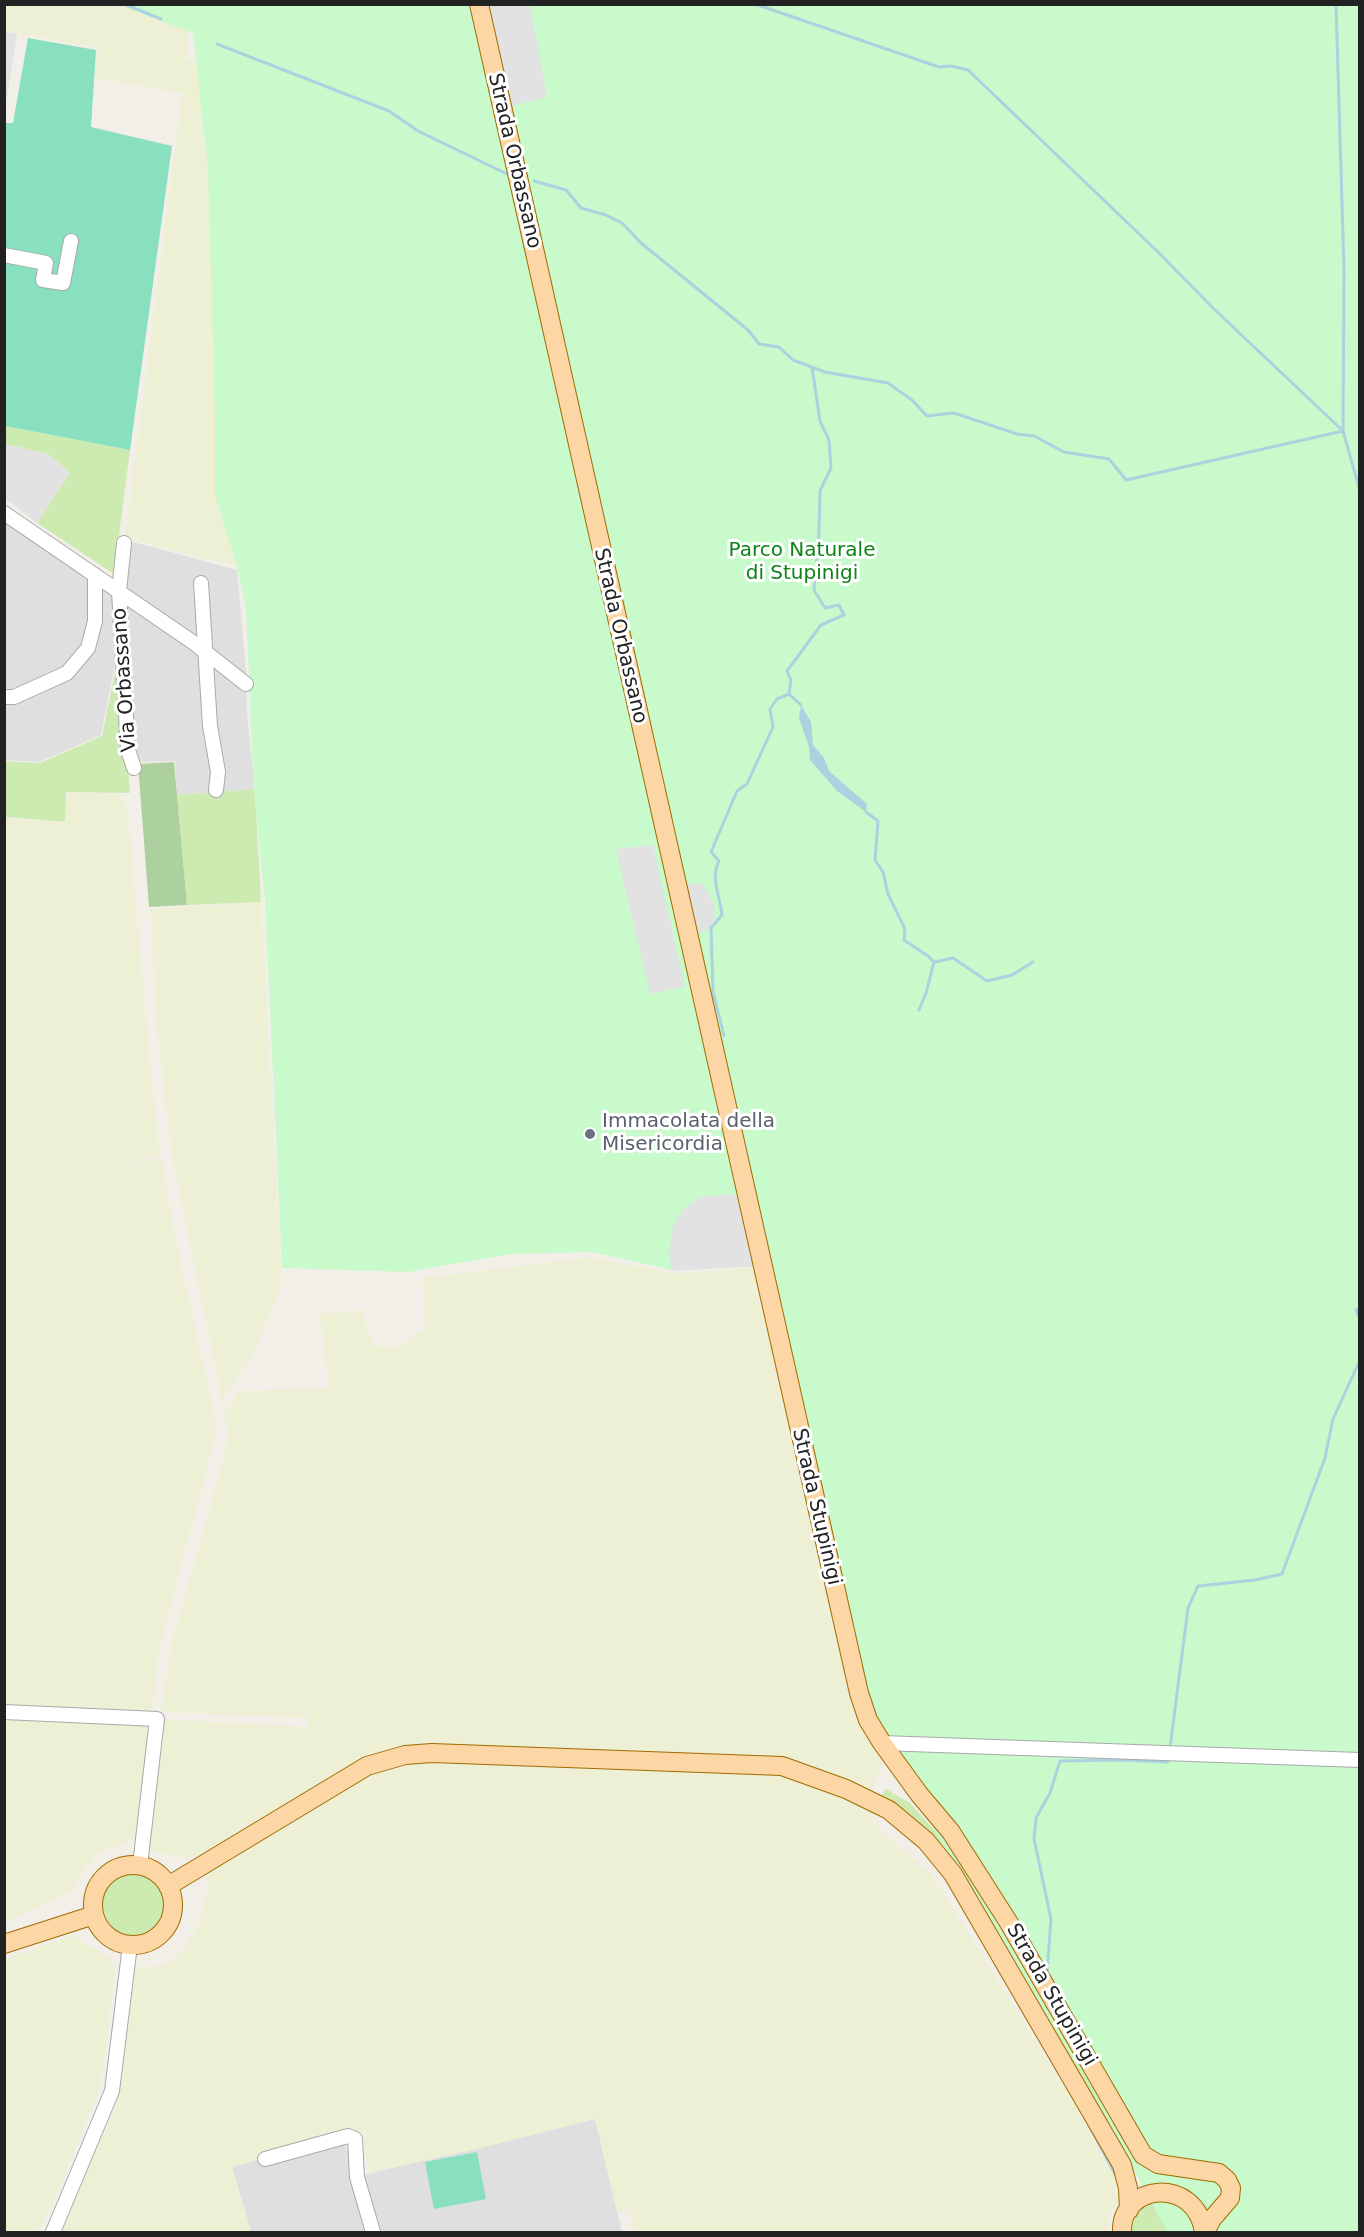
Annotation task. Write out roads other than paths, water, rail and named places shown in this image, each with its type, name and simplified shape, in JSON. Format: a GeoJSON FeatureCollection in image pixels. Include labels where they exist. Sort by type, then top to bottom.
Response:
{"type":"FeatureCollection","features":[{"type":"Feature","properties":{"kind":"main road","name":"Strada Orbassano"},"geometry":{"type":"LineString","coordinates":[[479,4],[762,1266]]}},
{"type":"Feature","properties":{"kind":"main road","name":"Strada Stupinigi"},"geometry":{"type":"LineString","coordinates":[[762,1266],[849,1656],[868,1720],[919,1794],[951,1832],[1009,1923],[1143,2155],[1158,2164],[1219,2173],[1227,2180],[1231,2188],[1230,2198],[1204,2232]]}},
{"type":"Feature","properties":{"kind":"main road"},"geometry":{"type":"LineString","coordinates":[[168,1886],[367,1766],[405,1755],[432,1753],[782,1766],[846,1789],[889,1810],[926,1841],[953,1874],[1122,2165],[1138,2181],[1156,2193]]}},
{"type":"Feature","properties":{"kind":"main road"},"geometry":{"type":"LineString","coordinates":[[140,1865],[157,1873],[168,1886],[173,1904],[172,1913],[165,1929],[151,1941],[130,1945],[116,1942],[97,1923],[93,1897],[100,1881],[114,1869],[140,1865]]}},
{"type":"Feature","properties":{"kind":"main road"},"geometry":{"type":"LineString","coordinates":[[4,1944],[94,1915]]}},
{"type":"Feature","properties":{"kind":"main road"},"geometry":{"type":"LineString","coordinates":[[1122,2165],[1128,2188],[1129,2210]]}},
{"type":"Feature","properties":{"kind":"main road"},"geometry":{"type":"LineString","coordinates":[[1120,2231],[1135,2202],[1156,2193],[1170,2193],[1184,2198],[1195,2208],[1202,2220],[1204,2232]]}},
{"type":"Feature","properties":{"kind":"main road"},"geometry":{"type":"LineString","coordinates":[[1195,2208],[1206,2211],[1223,2206]]}},
{"type":"Feature","properties":{"kind":"street"},"geometry":{"type":"LineString","coordinates":[[4,255],[46,263],[43,280],[63,283],[71,241]]}},
{"type":"Feature","properties":{"kind":"street","name":"Via Orbassano"},"geometry":{"type":"LineString","coordinates":[[4,513],[207,653],[246,684]]}},
{"type":"Feature","properties":{"kind":"street"},"geometry":{"type":"LineString","coordinates":[[119,591],[124,543]]}},
{"type":"Feature","properties":{"kind":"street"},"geometry":{"type":"LineString","coordinates":[[4,697],[14,697],[67,673],[88,648],[95,621],[94,575]]}},
{"type":"Feature","properties":{"kind":"street"},"geometry":{"type":"LineString","coordinates":[[201,583],[210,726],[218,772],[216,790]]}},
{"type":"Feature","properties":{"kind":"street","name":"Via Orbassano"},"geometry":{"type":"LineString","coordinates":[[119,591],[128,750],[134,768]]}},
{"type":"Feature","properties":{"kind":"street"},"geometry":{"type":"LineString","coordinates":[[4,1712],[157,1719],[140,1865]]}},
{"type":"Feature","properties":{"kind":"street"},"geometry":{"type":"LineString","coordinates":[[882,1743],[1359,1760]]}},
{"type":"Feature","properties":{"kind":"street"},"geometry":{"type":"LineString","coordinates":[[53,2232],[112,2091],[130,1945]]}},
{"type":"Feature","properties":{"kind":"street"},"geometry":{"type":"LineString","coordinates":[[265,2159],[348,2136],[355,2139],[357,2177],[373,2232]]}},
{"type":"Feature","properties":{"kind":"water"},"geometry":{"type":"Polygon","coordinates":[[[801,705],[811,722],[813,745],[824,758],[829,771],[867,804],[866,812],[837,791],[810,760],[809,747],[799,718],[801,705]]]}},
{"type":"Feature","properties":{"kind":"waterway"},"geometry":{"type":"LineString","coordinates":[[124,4],[161,19]]}},
{"type":"Feature","properties":{"kind":"waterway"},"geometry":{"type":"LineString","coordinates":[[755,4],[939,67],[951,66],[968,70],[1343,431]]}},
{"type":"Feature","properties":{"kind":"waterway"},"geometry":{"type":"LineString","coordinates":[[1336,4],[1344,270],[1343,431],[1360,491]]}},
{"type":"Feature","properties":{"kind":"waterway"},"geometry":{"type":"LineString","coordinates":[[217,44],[389,111],[418,131],[507,174]]}},
{"type":"Feature","properties":{"kind":"waterway"},"geometry":{"type":"LineString","coordinates":[[534,181],[566,190],[581,208],[606,215],[622,223],[641,243],[748,330],[759,344],[779,347],[793,360],[825,372],[888,383],[912,400],[927,416],[954,413],[1017,434],[1034,436],[1064,452],[1109,459],[1126,480],[1343,431]]}},
{"type":"Feature","properties":{"kind":"waterway"},"geometry":{"type":"LineString","coordinates":[[724,1036],[713,992],[711,928],[722,915],[715,881],[719,861],[711,852],[737,791],[747,784],[773,727],[770,709],[777,699],[789,694],[791,680],[787,671],[821,625],[844,615],[839,605],[825,608],[814,590],[820,491],[831,468],[829,440],[820,421],[812,367]]}},
{"type":"Feature","properties":{"kind":"waterway"},"geometry":{"type":"LineString","coordinates":[[789,694],[801,705]]}},
{"type":"Feature","properties":{"kind":"waterway"},"geometry":{"type":"LineString","coordinates":[[866,812],[878,821],[875,860],[883,872],[888,894],[905,929],[904,940],[934,962],[919,1010]]}},
{"type":"Feature","properties":{"kind":"waterway"},"geometry":{"type":"LineString","coordinates":[[935,962],[953,958],[987,981],[1012,975],[1033,962]]}},
{"type":"Feature","properties":{"kind":"waterway"},"geometry":{"type":"LineString","coordinates":[[1360,1308],[1356,1310],[1360,1320]]}},
{"type":"Feature","properties":{"kind":"waterway"},"geometry":{"type":"LineString","coordinates":[[1170,1748],[1188,1608],[1198,1586],[1255,1580],[1282,1574],[1325,1458],[1333,1419],[1360,1360]]}},
{"type":"Feature","properties":{"kind":"waterway"},"geometry":{"type":"LineString","coordinates":[[1047,1973],[1051,1919],[1034,1839],[1036,1818],[1050,1793],[1060,1761],[1168,1762]]}},
{"type":"Feature","properties":{"kind":"waterway"},"geometry":{"type":"LineString","coordinates":[[1085,2118],[1116,2176]]}},
{"type":"Feature","properties":{"kind":"place","name":"Immacolata della Misericordia"},"geometry":{"type":"Point","coordinates":[590,1134]}},
{"type":"Feature","properties":{"kind":"park label","name":"Parco Naturale di Stupinigi"},"geometry":{"type":"Point","coordinates":[802,562]}}]}
